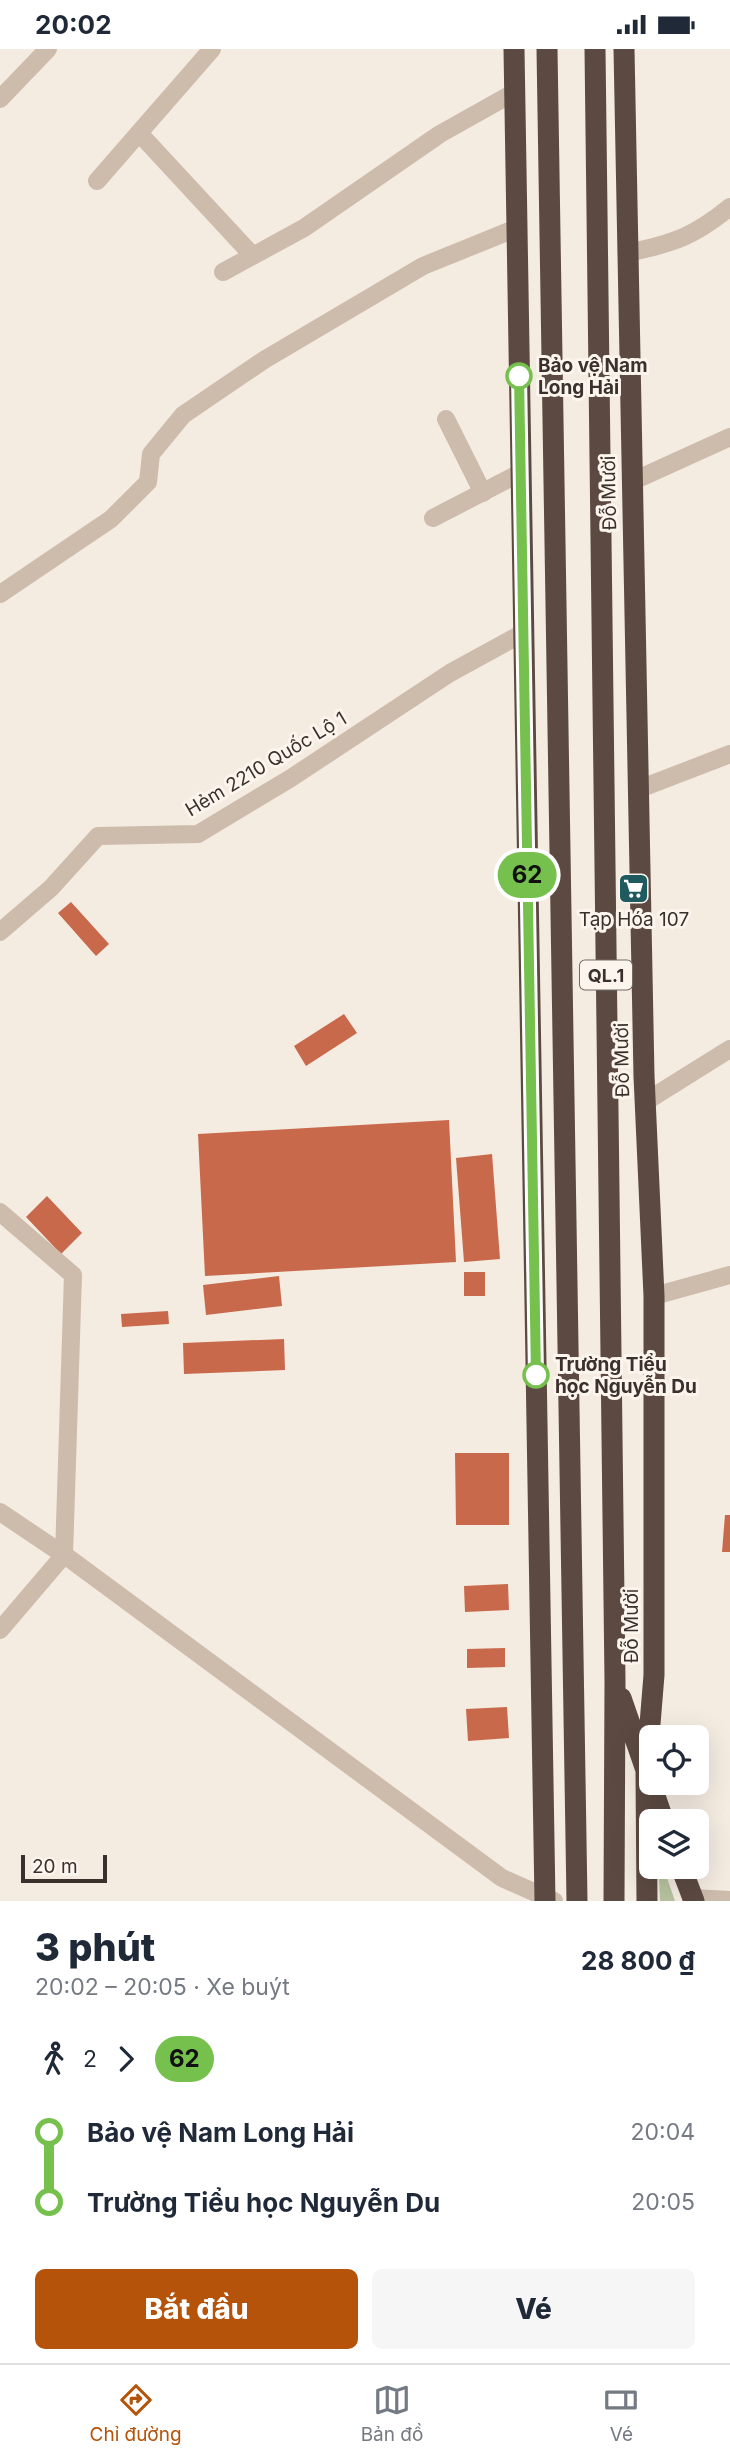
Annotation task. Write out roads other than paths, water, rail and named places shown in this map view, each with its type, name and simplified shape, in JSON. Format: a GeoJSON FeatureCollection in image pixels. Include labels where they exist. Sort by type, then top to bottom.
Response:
{"type":"FeatureCollection","features":[{"type":"Feature","properties":{"kind":"highway"},"geometry":{"type":"LineString","coordinates":[[514,49],[548,1900]]}},
{"type":"Feature","properties":{"kind":"highway","name":"QL.1"},"geometry":{"type":"LineString","coordinates":[[547,49],[577,1901]]}},
{"type":"Feature","properties":{"kind":"highway","name":"Đỗ Mười"},"geometry":{"type":"LineString","coordinates":[[595,49],[615,1681],[614,1901]]}},
{"type":"Feature","properties":{"kind":"highway","name":"Đỗ Mười"},"geometry":{"type":"LineString","coordinates":[[624,49],[645,1102],[654,1296],[654,1675],[650,1725]]}},
{"type":"Feature","properties":{"kind":"highway"},"geometry":{"type":"LineString","coordinates":[[615,1681],[639,1752]]}},
{"type":"Feature","properties":{"kind":"highway","name":"Đỗ Mười"},"geometry":{"type":"LineString","coordinates":[[646,1795],[647,1901]]}},
{"type":"Feature","properties":{"kind":"highway"},"geometry":{"type":"LineString","coordinates":[[686,1879],[693,1899]]}},
{"type":"Feature","properties":{"kind":"street"},"geometry":{"type":"LineString","coordinates":[[0,99],[48,49]]}},
{"type":"Feature","properties":{"kind":"street"},"geometry":{"type":"LineString","coordinates":[[97,181],[212,49]]}},
{"type":"Feature","properties":{"kind":"street"},"geometry":{"type":"LineString","coordinates":[[223,272],[304,228],[440,135],[515,92]]}},
{"type":"Feature","properties":{"kind":"street"},"geometry":{"type":"LineString","coordinates":[[140,134],[253,256]]}},
{"type":"Feature","properties":{"kind":"street"},"geometry":{"type":"LineString","coordinates":[[628,253],[666,245],[701,230],[730,207]]}},
{"type":"Feature","properties":{"kind":"street"},"geometry":{"type":"LineString","coordinates":[[0,594],[111,519],[148,482],[151,454],[183,415],[264,360],[423,266],[517,228]]}},
{"type":"Feature","properties":{"kind":"street"},"geometry":{"type":"LineString","coordinates":[[446,419],[482,492]]}},
{"type":"Feature","properties":{"kind":"street"},"geometry":{"type":"LineString","coordinates":[[631,482],[730,437]]}},
{"type":"Feature","properties":{"kind":"street"},"geometry":{"type":"LineString","coordinates":[[433,518],[520,473]]}},
{"type":"Feature","properties":{"kind":"street","name":"Hẻm 2210 Quốc Lộ 1"},"geometry":{"type":"LineString","coordinates":[[0,932],[51,888],[98,837],[198,834],[291,778],[450,673],[523,632]]}},
{"type":"Feature","properties":{"kind":"street"},"geometry":{"type":"LineString","coordinates":[[639,789],[730,754]]}},
{"type":"Feature","properties":{"kind":"street"},"geometry":{"type":"LineString","coordinates":[[645,1102],[730,1049]]}},
{"type":"Feature","properties":{"kind":"street"},"geometry":{"type":"LineString","coordinates":[[0,1212],[73,1275],[64,1555],[0,1630]]}},
{"type":"Feature","properties":{"kind":"street"},"geometry":{"type":"LineString","coordinates":[[654,1296],[730,1275]]}},
{"type":"Feature","properties":{"kind":"street"},"geometry":{"type":"LineString","coordinates":[[0,1512],[64,1555],[502,1878],[548,1900]]}},
{"type":"Feature","properties":{"kind":"street"},"geometry":{"type":"LineString","coordinates":[[693,1899],[730,1900]]}},
{"type":"Feature","properties":{"kind":"place","name":"Bảo vệ Nam Long Hải"},"geometry":{"type":"Point","coordinates":[519,376]}},
{"type":"Feature","properties":{"kind":"place","name":"Tạp Hóa 107"},"geometry":{"type":"Point","coordinates":[634,888]}},
{"type":"Feature","properties":{"kind":"place","name":"Trường Tiểu học Nguyễn Du"},"geometry":{"type":"Point","coordinates":[536,1375]}}]}
